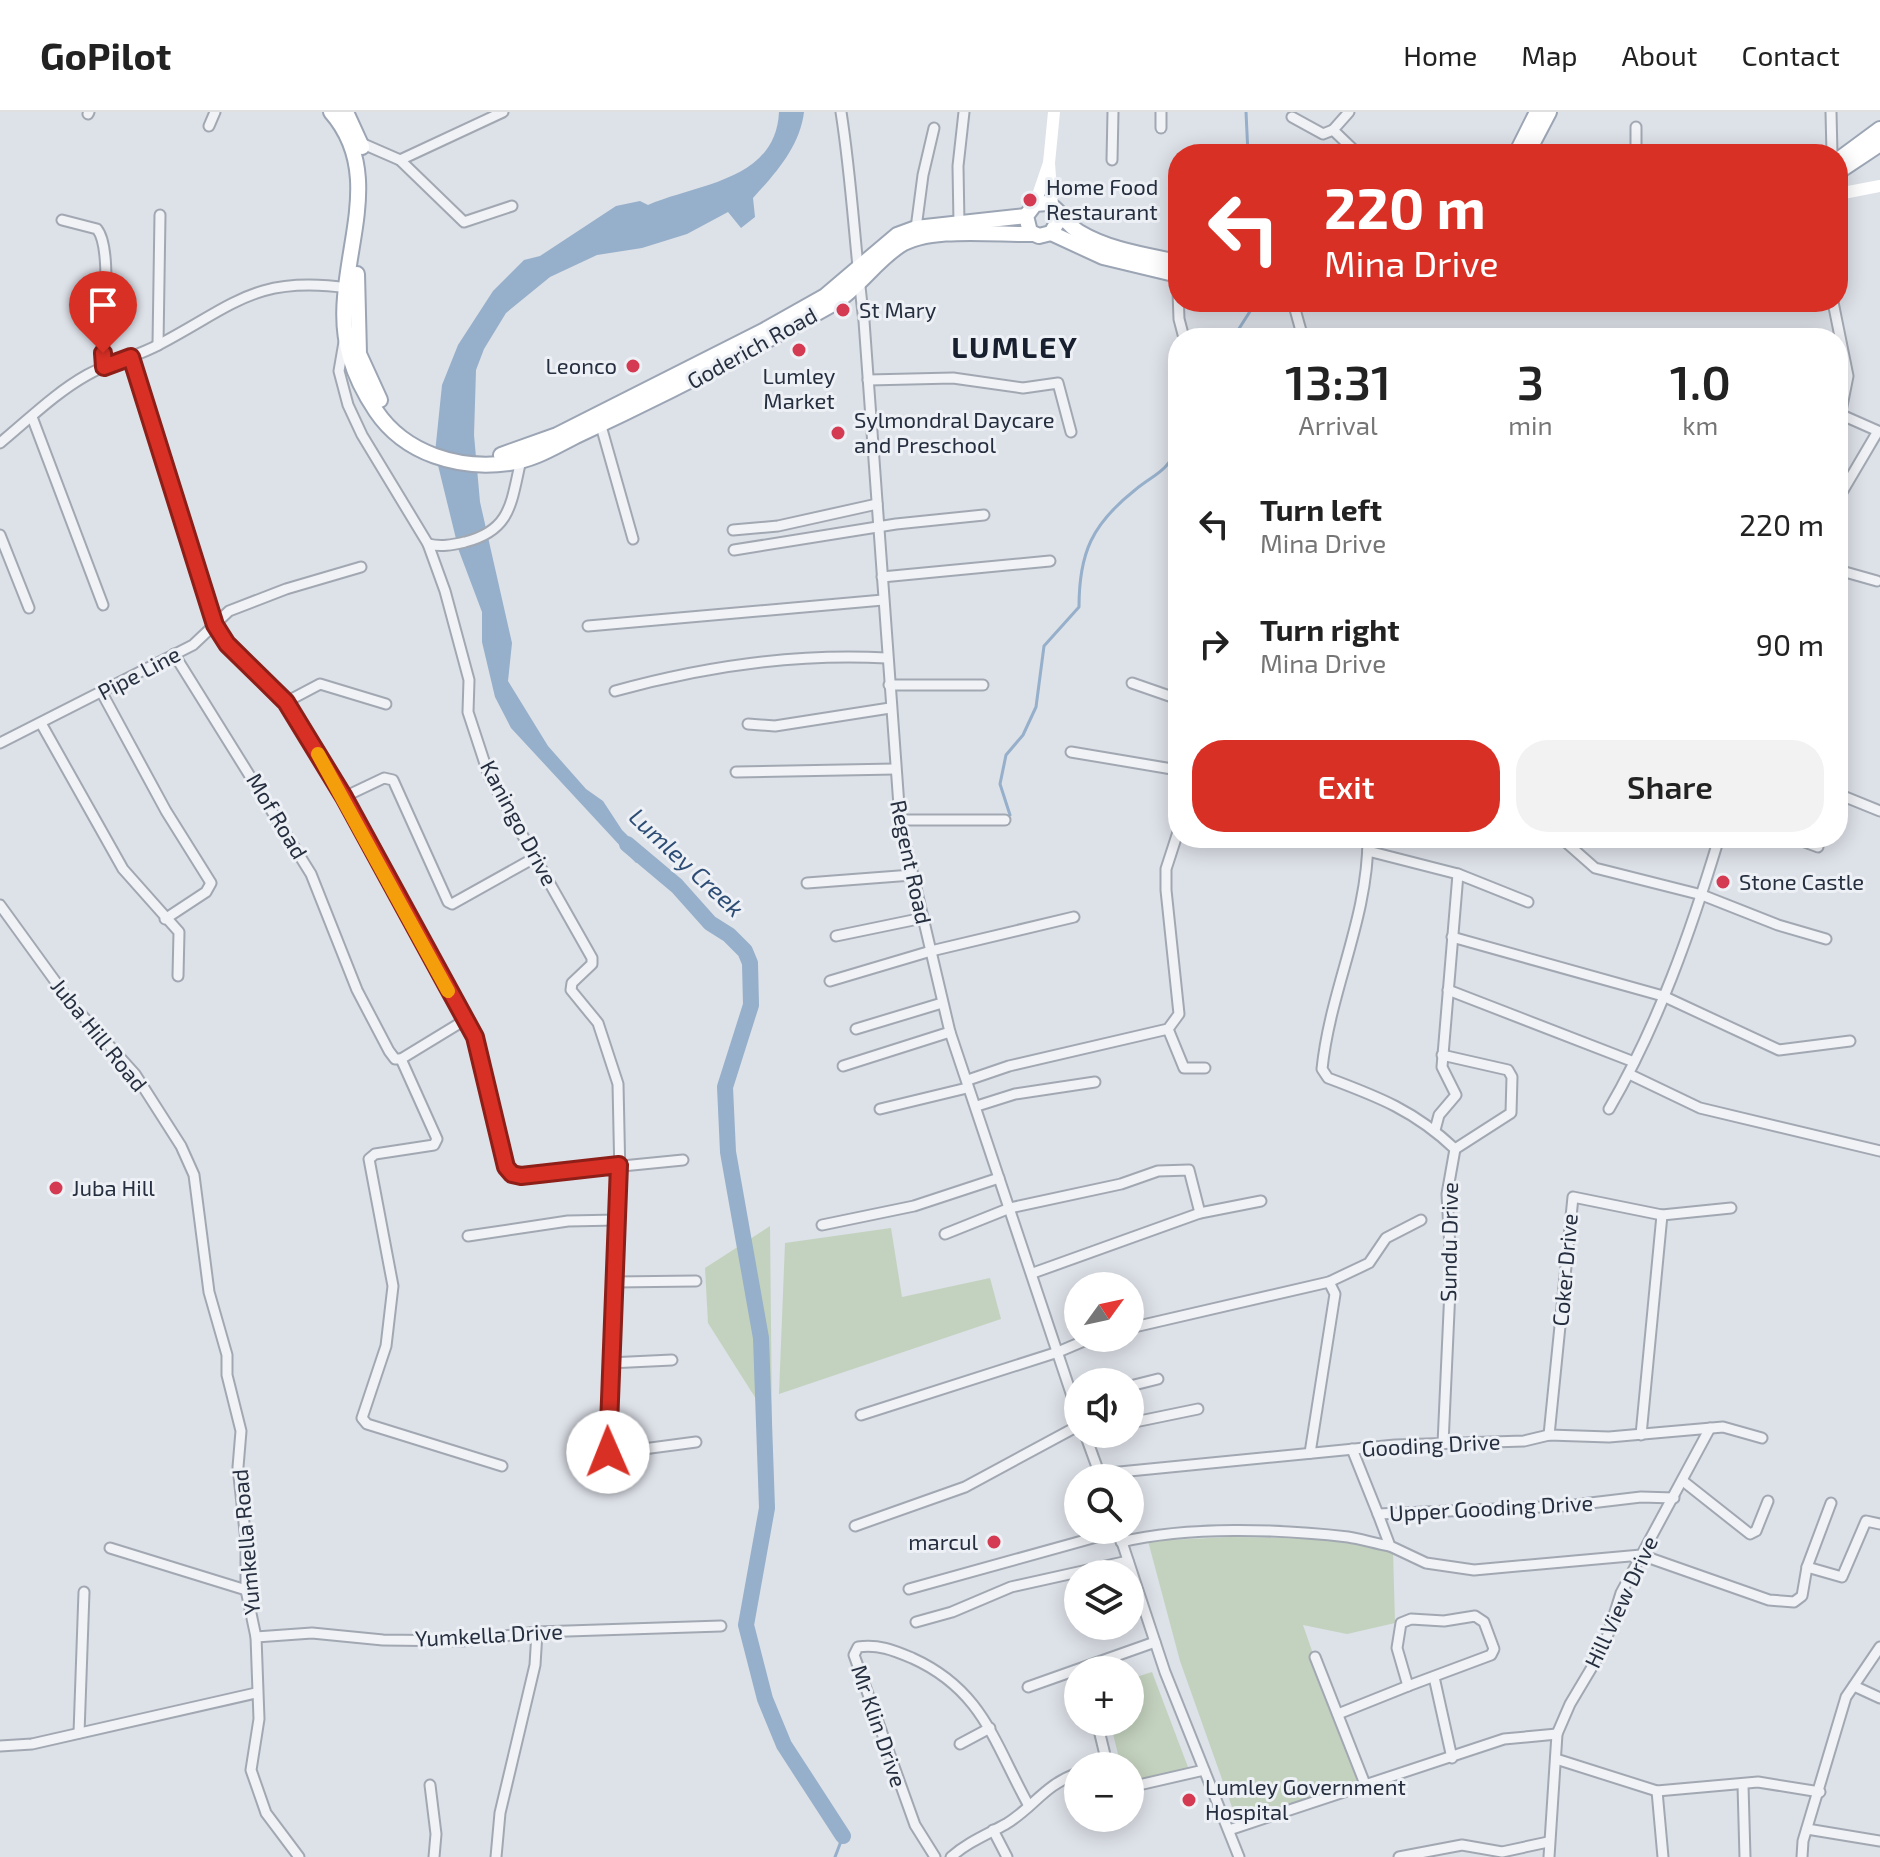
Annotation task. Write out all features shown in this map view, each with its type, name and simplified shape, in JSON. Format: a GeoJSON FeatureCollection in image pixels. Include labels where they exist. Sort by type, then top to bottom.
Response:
{"type":"FeatureCollection","features":[{"type":"Feature","properties":{"kind":"main road"},"geometry":{"type":"LineString","coordinates":[[343,112],[361,143],[368,179],[351,289]]}},
{"type":"Feature","properties":{"kind":"main road"},"geometry":{"type":"LineString","coordinates":[[343,112],[360,179],[351,289],[355,377],[393,433],[414,444],[462,462],[513,459]]}},
{"type":"Feature","properties":{"kind":"main road"},"geometry":{"type":"LineString","coordinates":[[1033,234],[1026,216],[1035,204],[1049,163],[1054,112]]}},
{"type":"Feature","properties":{"kind":"main road"},"geometry":{"type":"LineString","coordinates":[[1521,144],[1537,112]]}},
{"type":"Feature","properties":{"kind":"main road"},"geometry":{"type":"LineString","coordinates":[[1532,144],[1549,112]]}},
{"type":"Feature","properties":{"kind":"main road"},"geometry":{"type":"LineString","coordinates":[[1848,153],[1880,129]]}},
{"type":"Feature","properties":{"kind":"main road"},"geometry":{"type":"LineString","coordinates":[[1848,165],[1880,144]]}},
{"type":"Feature","properties":{"kind":"main road"},"geometry":{"type":"LineString","coordinates":[[1049,163],[1056,212],[1051,233],[1103,257],[1168,273]]}},
{"type":"Feature","properties":{"kind":"main road"},"geometry":{"type":"LineString","coordinates":[[1848,192],[1880,186]]}},
{"type":"Feature","properties":{"kind":"main road"},"geometry":{"type":"LineString","coordinates":[[1035,204],[1056,212],[1105,245],[1168,260]]}},
{"type":"Feature","properties":{"kind":"main road","name":"Goderich Road"},"geometry":{"type":"LineString","coordinates":[[513,459],[858,279],[897,235],[916,228],[1026,216]]}},
{"type":"Feature","properties":{"kind":"main road","name":"Goderich Road"},"geometry":{"type":"LineString","coordinates":[[513,459],[601,426],[775,337],[858,279],[890,252],[917,237],[1051,233]]}},
{"type":"Feature","properties":{"kind":"street"},"geometry":{"type":"LineString","coordinates":[[209,126],[215,112]]}},
{"type":"Feature","properties":{"kind":"street"},"geometry":{"type":"LineString","coordinates":[[400,160],[503,112]]}},
{"type":"Feature","properties":{"kind":"street","name":"Regent Road"},"geometry":{"type":"LineString","coordinates":[[841,112],[856,231],[900,820],[950,1032],[1064,1368]]}},
{"type":"Feature","properties":{"kind":"street"},"geometry":{"type":"LineString","coordinates":[[959,224],[958,166],[964,112]]}},
{"type":"Feature","properties":{"kind":"street"},"geometry":{"type":"LineString","coordinates":[[1112,160],[1113,112]]}},
{"type":"Feature","properties":{"kind":"street"},"geometry":{"type":"LineString","coordinates":[[1161,112],[1161,128]]}},
{"type":"Feature","properties":{"kind":"street"},"geometry":{"type":"LineString","coordinates":[[1292,117],[1323,134],[1333,130],[1349,112]]}},
{"type":"Feature","properties":{"kind":"street"},"geometry":{"type":"LineString","coordinates":[[1831,112],[1832,144]]}},
{"type":"Feature","properties":{"kind":"street"},"geometry":{"type":"LineString","coordinates":[[1636,127],[1636,144]]}},
{"type":"Feature","properties":{"kind":"street"},"geometry":{"type":"LineString","coordinates":[[916,228],[923,175],[934,128]]}},
{"type":"Feature","properties":{"kind":"street"},"geometry":{"type":"LineString","coordinates":[[1333,130],[1348,144]]}},
{"type":"Feature","properties":{"kind":"street"},"geometry":{"type":"LineString","coordinates":[[361,143],[400,160],[464,222],[512,206]]}},
{"type":"Feature","properties":{"kind":"street"},"geometry":{"type":"LineString","coordinates":[[158,345],[160,215]]}},
{"type":"Feature","properties":{"kind":"street"},"geometry":{"type":"LineString","coordinates":[[62,220],[90,226],[102,236],[106,276],[104,367]]}},
{"type":"Feature","properties":{"kind":"street"},"geometry":{"type":"LineString","coordinates":[[0,443],[61,392],[104,367],[158,345],[237,298],[304,284],[351,289]]}},
{"type":"Feature","properties":{"kind":"street","name":"Kaningo Drive"},"geometry":{"type":"LineString","coordinates":[[351,338],[339,371],[348,405],[362,435],[428,544],[466,667],[468,712],[489,776],[592,958],[592,964],[572,983],[571,990],[598,1023],[618,1084],[619,1165]]}},
{"type":"Feature","properties":{"kind":"street"},"geometry":{"type":"LineString","coordinates":[[131,357],[215,625],[227,644],[286,702],[344,797],[465,1020],[482,1057],[503,1155],[512,1174],[542,1175],[683,1160]]}},
{"type":"Feature","properties":{"kind":"street"},"geometry":{"type":"LineString","coordinates":[[868,380],[953,378],[1023,388],[1058,383],[1071,432]]}},
{"type":"Feature","properties":{"kind":"street"},"geometry":{"type":"LineString","coordinates":[[32,417],[103,605]]}},
{"type":"Feature","properties":{"kind":"street"},"geometry":{"type":"LineString","coordinates":[[1848,418],[1879,431],[1848,482]]}},
{"type":"Feature","properties":{"kind":"street"},"geometry":{"type":"LineString","coordinates":[[601,426],[633,539]]}},
{"type":"Feature","properties":{"kind":"street"},"geometry":{"type":"LineString","coordinates":[[428,544],[454,545],[488,536],[503,520],[513,459]]}},
{"type":"Feature","properties":{"kind":"street"},"geometry":{"type":"LineString","coordinates":[[733,530],[778,526],[877,504]]}},
{"type":"Feature","properties":{"kind":"street"},"geometry":{"type":"LineString","coordinates":[[734,550],[878,527],[984,515]]}},
{"type":"Feature","properties":{"kind":"street"},"geometry":{"type":"LineString","coordinates":[[0,535],[29,608]]}},
{"type":"Feature","properties":{"kind":"street"},"geometry":{"type":"LineString","coordinates":[[882,577],[1050,561]]}},
{"type":"Feature","properties":{"kind":"street","name":"Pipe Line"},"geometry":{"type":"LineString","coordinates":[[0,743],[42,725],[193,645],[229,611],[286,589],[361,567]]}},
{"type":"Feature","properties":{"kind":"street"},"geometry":{"type":"LineString","coordinates":[[1848,573],[1877,581]]}},
{"type":"Feature","properties":{"kind":"street"},"geometry":{"type":"LineString","coordinates":[[588,626],[883,600]]}},
{"type":"Feature","properties":{"kind":"street","name":"Mof Road"},"geometry":{"type":"LineString","coordinates":[[174,654],[311,874],[357,990],[389,1051],[395,1059],[401,1059],[437,1139],[430,1147],[375,1154],[369,1159],[393,1286],[386,1346],[363,1421],[502,1466]]}},
{"type":"Feature","properties":{"kind":"street"},"geometry":{"type":"LineString","coordinates":[[615,691],[723,669],[821,655],[887,658]]}},
{"type":"Feature","properties":{"kind":"street"},"geometry":{"type":"LineString","coordinates":[[1132,683],[1168,696]]}},
{"type":"Feature","properties":{"kind":"street"},"geometry":{"type":"LineString","coordinates":[[286,702],[320,684],[386,704]]}},
{"type":"Feature","properties":{"kind":"street"},"geometry":{"type":"LineString","coordinates":[[889,685],[983,685]]}},
{"type":"Feature","properties":{"kind":"street"},"geometry":{"type":"LineString","coordinates":[[102,693],[166,811],[211,883],[206,892],[165,919]]}},
{"type":"Feature","properties":{"kind":"street"},"geometry":{"type":"LineString","coordinates":[[748,724],[775,726],[890,708]]}},
{"type":"Feature","properties":{"kind":"street"},"geometry":{"type":"LineString","coordinates":[[42,725],[123,869],[179,932],[178,976]]}},
{"type":"Feature","properties":{"kind":"street"},"geometry":{"type":"LineString","coordinates":[[1071,752],[1168,768]]}},
{"type":"Feature","properties":{"kind":"street"},"geometry":{"type":"LineString","coordinates":[[736,772],[895,769]]}},
{"type":"Feature","properties":{"kind":"street"},"geometry":{"type":"LineString","coordinates":[[344,797],[384,778],[393,780],[452,904],[536,857]]}},
{"type":"Feature","properties":{"kind":"street"},"geometry":{"type":"LineString","coordinates":[[1848,798],[1880,811]]}},
{"type":"Feature","properties":{"kind":"street"},"geometry":{"type":"LineString","coordinates":[[900,820],[1005,820]]}},
{"type":"Feature","properties":{"kind":"street"},"geometry":{"type":"LineString","coordinates":[[880,1109],[967,1084],[1009,1066],[1168,1029],[1179,1014],[1166,890],[1166,869],[1173,848]]}},
{"type":"Feature","properties":{"kind":"street"},"geometry":{"type":"LineString","coordinates":[[1572,848],[1595,868],[1702,895],[1778,925],[1826,939]]}},
{"type":"Feature","properties":{"kind":"street"},"geometry":{"type":"LineString","coordinates":[[1609,1109],[1629,1074],[1663,996],[1702,895],[1716,848]]}},
{"type":"Feature","properties":{"kind":"street"},"geometry":{"type":"LineString","coordinates":[[1442,1055],[1508,1070],[1512,1077],[1511,1113],[1455,1149],[1435,1130],[1390,1102],[1323,1075],[1324,1048],[1335,998],[1354,941],[1368,851],[1458,874],[1528,902]]}},
{"type":"Feature","properties":{"kind":"street"},"geometry":{"type":"LineString","coordinates":[[1435,1130],[1439,1115],[1456,1095],[1442,1071],[1442,1055],[1458,874]]}},
{"type":"Feature","properties":{"kind":"street"},"geometry":{"type":"LineString","coordinates":[[807,883],[912,875]]}},
{"type":"Feature","properties":{"kind":"street","name":"Juba Hill Road"},"geometry":{"type":"LineString","coordinates":[[0,905],[71,1003],[135,1074],[189,1162],[201,1216]]}},
{"type":"Feature","properties":{"kind":"street"},"geometry":{"type":"LineString","coordinates":[[830,981],[931,951],[1074,917]]}},
{"type":"Feature","properties":{"kind":"street"},"geometry":{"type":"LineString","coordinates":[[836,936],[923,918]]}},
{"type":"Feature","properties":{"kind":"street"},"geometry":{"type":"LineString","coordinates":[[1452,937],[1663,996],[1779,1050],[1850,1041]]}},
{"type":"Feature","properties":{"kind":"street"},"geometry":{"type":"LineString","coordinates":[[1448,990],[1634,1062]]}},
{"type":"Feature","properties":{"kind":"street"},"geometry":{"type":"LineString","coordinates":[[856,1029],[942,1003]]}},
{"type":"Feature","properties":{"kind":"street"},"geometry":{"type":"LineString","coordinates":[[401,1059],[465,1020]]}},
{"type":"Feature","properties":{"kind":"street"},"geometry":{"type":"LineString","coordinates":[[1168,1029],[1184,1068],[1205,1068]]}},
{"type":"Feature","properties":{"kind":"street"},"geometry":{"type":"LineString","coordinates":[[843,1066],[950,1032]]}},
{"type":"Feature","properties":{"kind":"street"},"geometry":{"type":"LineString","coordinates":[[1629,1074],[1700,1108],[1880,1151]]}},
{"type":"Feature","properties":{"kind":"street"},"geometry":{"type":"LineString","coordinates":[[977,1106],[1015,1094],[1095,1082]]}},
{"type":"Feature","properties":{"kind":"street","name":"Sundu Drive"},"geometry":{"type":"LineString","coordinates":[[1443,1444],[1451,1267],[1447,1194],[1455,1149]]}},
{"type":"Feature","properties":{"kind":"street"},"geometry":{"type":"LineString","coordinates":[[619,1165],[609,1363],[608,1452],[696,1442]]}},
{"type":"Feature","properties":{"kind":"street"},"geometry":{"type":"LineString","coordinates":[[945,1234],[1010,1208],[1121,1184],[1158,1171],[1189,1170],[1200,1213]]}},
{"type":"Feature","properties":{"kind":"street"},"geometry":{"type":"LineString","coordinates":[[822,1225],[914,1206],[999,1178]]}},
{"type":"Feature","properties":{"kind":"street","name":"Coker Drive"},"geometry":{"type":"LineString","coordinates":[[1549,1435],[1573,1197],[1662,1215]]}},
{"type":"Feature","properties":{"kind":"street"},"geometry":{"type":"LineString","coordinates":[[1033,1273],[1200,1213],[1261,1201]]}},
{"type":"Feature","properties":{"kind":"street"},"geometry":{"type":"LineString","coordinates":[[1641,1435],[1662,1215],[1731,1208]]}},
{"type":"Feature","properties":{"kind":"street","name":"Yumkella Road"},"geometry":{"type":"LineString","coordinates":[[201,1216],[209,1292],[227,1355],[227,1375],[241,1431],[238,1467],[246,1541],[246,1590],[256,1637],[259,1719],[251,1770],[266,1813],[299,1857]]}},
{"type":"Feature","properties":{"kind":"street"},"geometry":{"type":"LineString","coordinates":[[468,1236],[568,1221],[617,1220]]}},
{"type":"Feature","properties":{"kind":"street"},"geometry":{"type":"LineString","coordinates":[[1144,1325],[1329,1282],[1369,1263],[1386,1238],[1421,1220]]}},
{"type":"Feature","properties":{"kind":"street"},"geometry":{"type":"LineString","coordinates":[[614,1282],[696,1281]]}},
{"type":"Feature","properties":{"kind":"street"},"geometry":{"type":"LineString","coordinates":[[1310,1453],[1335,1294],[1329,1282]]}},
{"type":"Feature","properties":{"kind":"street"},"geometry":{"type":"LineString","coordinates":[[861,1415],[1064,1349]]}},
{"type":"Feature","properties":{"kind":"street"},"geometry":{"type":"LineString","coordinates":[[609,1363],[672,1360]]}},
{"type":"Feature","properties":{"kind":"street"},"geometry":{"type":"LineString","coordinates":[[1144,1382],[1158,1379]]}},
{"type":"Feature","properties":{"kind":"street"},"geometry":{"type":"LineString","coordinates":[[1144,1420],[1198,1409]]}},
{"type":"Feature","properties":{"kind":"street","name":"Gooding Drive"},"geometry":{"type":"LineString","coordinates":[[1144,1471],[1352,1449],[1524,1441],[1549,1435],[1572,1438],[1641,1435],[1723,1427],[1762,1438]]}},
{"type":"Feature","properties":{"kind":"street","name":"Hill View Drive"},"geometry":{"type":"LineString","coordinates":[[1557,1734],[1570,1704],[1604,1647],[1621,1593],[1710,1428]]}},
{"type":"Feature","properties":{"kind":"street"},"geometry":{"type":"LineString","coordinates":[[855,1526],[965,1487],[1064,1434]]}},
{"type":"Feature","properties":{"kind":"street","name":"Upper Gooding Drive"},"geometry":{"type":"LineString","coordinates":[[1352,1449],[1378,1514],[1565,1506],[1641,1497],[1674,1498]]}},
{"type":"Feature","properties":{"kind":"street"},"geometry":{"type":"LineString","coordinates":[[1683,1481],[1750,1534],[1756,1531],[1768,1501]]}},
{"type":"Feature","properties":{"kind":"street"},"geometry":{"type":"LineString","coordinates":[[1144,1538],[1173,1533],[1349,1537],[1390,1546],[1426,1563],[1474,1570],[1641,1555],[1741,1591],[1794,1602],[1802,1596],[1807,1567],[1831,1503]]}},
{"type":"Feature","properties":{"kind":"street"},"geometry":{"type":"LineString","coordinates":[[1378,1514],[1390,1546]]}},
{"type":"Feature","properties":{"kind":"street"},"geometry":{"type":"LineString","coordinates":[[1807,1567],[1842,1577],[1866,1521],[1880,1524]]}},
{"type":"Feature","properties":{"kind":"street"},"geometry":{"type":"LineString","coordinates":[[909,1589],[1068,1544]]}},
{"type":"Feature","properties":{"kind":"street"},"geometry":{"type":"LineString","coordinates":[[110,1548],[246,1590]]}},
{"type":"Feature","properties":{"kind":"street"},"geometry":{"type":"LineString","coordinates":[[916,1622],[952,1612],[1011,1587],[1064,1575]]}},
{"type":"Feature","properties":{"kind":"street"},"geometry":{"type":"LineString","coordinates":[[79,1733],[84,1592]]}},
{"type":"Feature","properties":{"kind":"street"},"geometry":{"type":"LineString","coordinates":[[1144,1609],[1239,1857]]}},
{"type":"Feature","properties":{"kind":"street"},"geometry":{"type":"LineString","coordinates":[[1338,1714],[1434,1677],[1493,1652],[1481,1618],[1411,1619],[1401,1623],[1397,1648],[1408,1686]]}},
{"type":"Feature","properties":{"kind":"street","name":"Yumkella Drive"},"geometry":{"type":"LineString","coordinates":[[256,1637],[312,1633],[462,1641],[537,1632],[721,1626]]}},
{"type":"Feature","properties":{"kind":"street"},"geometry":{"type":"LineString","coordinates":[[496,1857],[500,1813],[535,1665],[537,1632]]}},
{"type":"Feature","properties":{"kind":"street"},"geometry":{"type":"LineString","coordinates":[[1119,1656],[1155,1642]]}},
{"type":"Feature","properties":{"kind":"street","name":"Mr Klin Drive"},"geometry":{"type":"LineString","coordinates":[[935,1857],[906,1802],[854,1651],[873,1644],[934,1669],[958,1685],[990,1728],[1029,1806]]}},
{"type":"Feature","properties":{"kind":"street"},"geometry":{"type":"LineString","coordinates":[[1802,1857],[1807,1829],[1846,1697],[1880,1647]]}},
{"type":"Feature","properties":{"kind":"street"},"geometry":{"type":"LineString","coordinates":[[1315,1657],[1365,1784]]}},
{"type":"Feature","properties":{"kind":"street"},"geometry":{"type":"LineString","coordinates":[[1028,1687],[1064,1675]]}},
{"type":"Feature","properties":{"kind":"street"},"geometry":{"type":"LineString","coordinates":[[1434,1677],[1452,1758]]}},
{"type":"Feature","properties":{"kind":"street"},"geometry":{"type":"LineString","coordinates":[[1854,1686],[1880,1698]]}},
{"type":"Feature","properties":{"kind":"street"},"geometry":{"type":"LineString","coordinates":[[0,1746],[32,1744],[256,1693]]}},
{"type":"Feature","properties":{"kind":"street"},"geometry":{"type":"LineString","coordinates":[[960,1744],[990,1728]]}},
{"type":"Feature","properties":{"kind":"street"},"geometry":{"type":"LineString","coordinates":[[1229,1830],[1504,1739],[1557,1734],[1549,1857]]}},
{"type":"Feature","properties":{"kind":"street"},"geometry":{"type":"LineString","coordinates":[[1556,1759],[1657,1791],[1777,1783],[1820,1792]]}},
{"type":"Feature","properties":{"kind":"street"},"geometry":{"type":"LineString","coordinates":[[1144,1784],[1204,1770]]}},
{"type":"Feature","properties":{"kind":"street"},"geometry":{"type":"LineString","coordinates":[[951,1857],[1029,1806],[1046,1788],[1064,1780]]}},
{"type":"Feature","properties":{"kind":"street"},"geometry":{"type":"LineString","coordinates":[[430,1785],[436,1834],[434,1857]]}},
{"type":"Feature","properties":{"kind":"street"},"geometry":{"type":"LineString","coordinates":[[1743,1785],[1745,1857]]}},
{"type":"Feature","properties":{"kind":"street"},"geometry":{"type":"LineString","coordinates":[[1657,1791],[1663,1857]]}},
{"type":"Feature","properties":{"kind":"street"},"geometry":{"type":"LineString","coordinates":[[1807,1829],[1880,1841]]}},
{"type":"Feature","properties":{"kind":"street"},"geometry":{"type":"LineString","coordinates":[[993,1830],[1007,1857]]}},
{"type":"Feature","properties":{"kind":"street"},"geometry":{"type":"LineString","coordinates":[[1399,1857],[1462,1845],[1502,1852],[1548,1842]]}},
{"type":"Feature","properties":{"kind":"green space"},"geometry":{"type":"Polygon","coordinates":[[[770,1226],[772,1424],[708,1323],[705,1268],[770,1226]]]}},
{"type":"Feature","properties":{"kind":"green space"},"geometry":{"type":"Polygon","coordinates":[[[891,1228],[902,1297],[990,1278],[1001,1319],[779,1394],[785,1243],[891,1228]]]}},
{"type":"Feature","properties":{"kind":"green space"},"geometry":{"type":"Polygon","coordinates":[[[1231,1537],[1344,1539],[1393,1550],[1395,1623],[1347,1634],[1303,1625],[1358,1783],[1238,1824],[1180,1661],[1148,1541],[1231,1537]]]}},
{"type":"Feature","properties":{"kind":"green space"},"geometry":{"type":"Polygon","coordinates":[[[1152,1672],[1191,1775],[1144,1786],[1144,1752],[1118,1752],[1114,1736],[1144,1736],[1144,1675],[1152,1672]]]}},
{"type":"Feature","properties":{"kind":"water"},"geometry":{"type":"Polygon","coordinates":[[[779,112],[804,112],[802,124],[792,148],[753,198],[755,217],[741,228],[728,212],[687,234],[642,248],[597,255],[550,277],[506,313],[484,349],[476,370],[474,435],[480,502],[512,643],[508,681],[548,746],[586,789],[603,801],[622,830],[646,854],[636,863],[511,728],[495,697],[482,642],[482,612],[459,551],[435,453],[442,385],[458,345],[493,291],[524,260],[540,256],[616,206],[640,201],[648,205],[710,185],[749,166],[764,153],[775,135],[779,112]]]}},
{"type":"Feature","properties":{"kind":"waterway"},"geometry":{"type":"LineString","coordinates":[[1246,112],[1248,144]]}},
{"type":"Feature","properties":{"kind":"waterway"},"geometry":{"type":"LineString","coordinates":[[1239,328],[1250,312]]}},
{"type":"Feature","properties":{"kind":"waterway"},"geometry":{"type":"LineString","coordinates":[[1010,815],[1000,784],[1006,755],[1023,735],[1036,707],[1044,646],[1079,607],[1082,571],[1091,541],[1108,515],[1168,464]]}},
{"type":"Feature","properties":{"kind":"waterway","name":"Lumley Creek"},"geometry":{"type":"LineString","coordinates":[[627,844],[677,886],[710,923],[729,935],[745,951],[750,963],[751,1005],[725,1087],[728,1152],[761,1338],[767,1508],[746,1625],[765,1699],[784,1745],[843,1836]]}},
{"type":"Feature","properties":{"kind":"waterway"},"geometry":{"type":"LineString","coordinates":[[835,1857],[843,1836]]}},
{"type":"Feature","properties":{"kind":"slow traffic"},"geometry":{"type":"LineString","coordinates":[[318,754],[372,847],[448,991]]}},
{"type":"Feature","properties":{"kind":"place","name":"Home Food Restaurant"},"geometry":{"type":"Point","coordinates":[1030,200]}},
{"type":"Feature","properties":{"kind":"place","name":"St Mary"},"geometry":{"type":"Point","coordinates":[843,310]}},
{"type":"Feature","properties":{"kind":"place","name":"Lumley Market"},"geometry":{"type":"Point","coordinates":[799,350]}},
{"type":"Feature","properties":{"kind":"place","name":"Leonco"},"geometry":{"type":"Point","coordinates":[633,366]}},
{"type":"Feature","properties":{"kind":"place","name":"Sylmondral Daycare and Preschool"},"geometry":{"type":"Point","coordinates":[838,433]}},
{"type":"Feature","properties":{"kind":"place","name":"Stone Castle"},"geometry":{"type":"Point","coordinates":[1723,882]}},
{"type":"Feature","properties":{"kind":"place","name":"Juba Hill"},"geometry":{"type":"Point","coordinates":[56,1188]}},
{"type":"Feature","properties":{"kind":"place","name":"marcul"},"geometry":{"type":"Point","coordinates":[994,1542]}},
{"type":"Feature","properties":{"kind":"place","name":"Lumley Government Hospital"},"geometry":{"type":"Point","coordinates":[1189,1800]}},
{"type":"Feature","properties":{"kind":"district","name":"LUMLEY"},"geometry":{"type":"Point","coordinates":[1015,348]}},
{"type":"Feature","properties":{"kind":"route"},"geometry":{"type":"LineString","coordinates":[[103,353],[104,367],[131,357],[220,636],[286,702],[344,797],[475,1037],[506,1167],[512,1174],[521,1176],[619,1165],[608,1384],[608,1452]]}}]}
